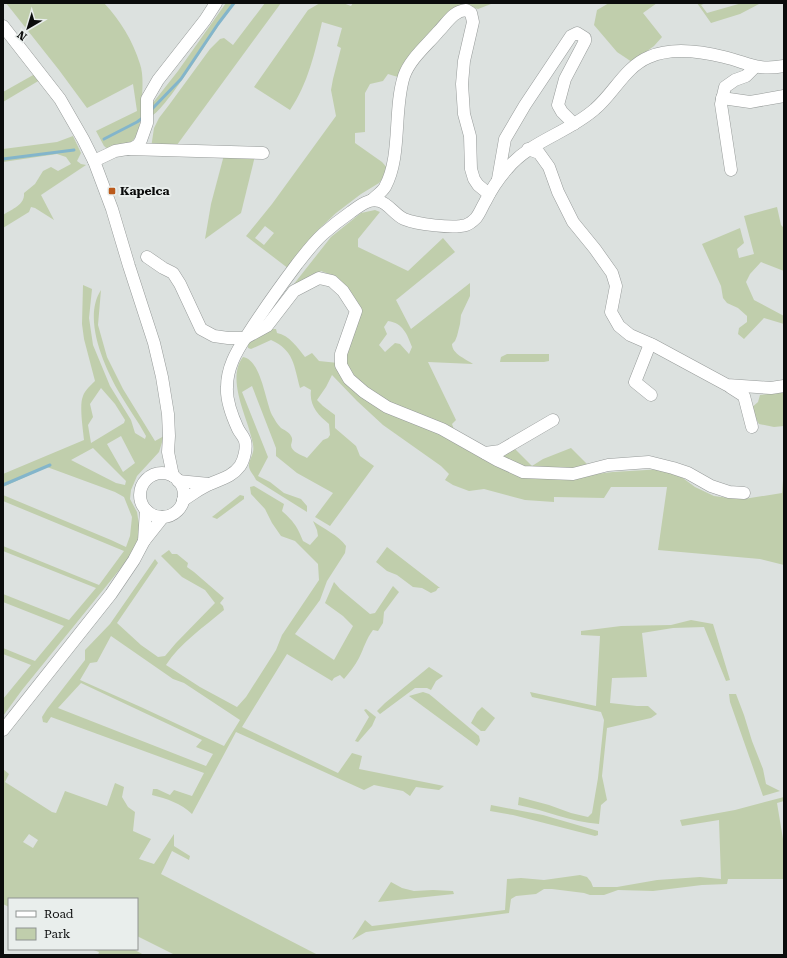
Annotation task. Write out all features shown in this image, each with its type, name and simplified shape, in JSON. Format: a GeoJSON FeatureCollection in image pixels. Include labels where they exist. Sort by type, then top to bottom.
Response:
{"type":"FeatureCollection","features":[{"type":"Feature","properties":{"kind":"street"},"geometry":{"type":"LineString","coordinates":[[128,149],[138,145],[141,140],[146,123],[147,99],[158,80],[216,3]]}},
{"type":"Feature","properties":{"kind":"street"},"geometry":{"type":"LineString","coordinates":[[183,500],[209,484],[225,479],[239,468],[243,460],[245,441],[239,431],[228,404],[226,387],[229,370],[236,354],[245,338],[287,277],[321,235],[358,206],[372,200],[384,188],[392,170],[401,88],[405,74],[417,55],[458,11],[466,10],[471,13],[473,22],[465,53],[462,84],[464,114],[470,136],[471,169],[474,179],[478,185],[489,194]]}},
{"type":"Feature","properties":{"kind":"street"},"geometry":{"type":"LineString","coordinates":[[3,26],[60,99],[94,161],[112,209],[154,343],[162,377],[168,414],[168,452],[176,478],[182,486],[184,493],[183,500],[176,512],[163,517],[157,516],[146,510],[142,505],[140,493],[144,482],[154,475],[168,452]]}},
{"type":"Feature","properties":{"kind":"street"},"geometry":{"type":"LineString","coordinates":[[498,180],[505,139],[524,105],[571,36],[577,33],[585,38],[585,41],[565,79],[558,105],[562,112],[574,124]]}},
{"type":"Feature","properties":{"kind":"street"},"geometry":{"type":"LineString","coordinates":[[372,200],[382,201],[404,219],[426,224],[451,227],[467,225],[477,217],[498,180],[515,159],[528,149],[574,124],[595,109],[633,67],[640,62],[658,54],[678,51],[722,56],[755,67],[767,68],[784,66]]}},
{"type":"Feature","properties":{"kind":"street"},"geometry":{"type":"LineString","coordinates":[[731,170],[722,104],[724,87],[735,80],[746,76],[755,67]]}},
{"type":"Feature","properties":{"kind":"street"},"geometry":{"type":"LineString","coordinates":[[722,98],[750,102],[784,96]]}},
{"type":"Feature","properties":{"kind":"street"},"geometry":{"type":"LineString","coordinates":[[94,161],[115,151],[128,149],[263,153]]}},
{"type":"Feature","properties":{"kind":"street"},"geometry":{"type":"LineString","coordinates":[[528,149],[539,153],[549,167],[558,192],[574,222],[612,273],[616,286],[611,312],[619,326],[630,336],[650,344],[727,385],[744,396],[752,427]]}},
{"type":"Feature","properties":{"kind":"street"},"geometry":{"type":"LineString","coordinates":[[147,257],[173,273],[180,284],[200,329],[214,336],[245,338],[267,326],[294,291],[319,278],[332,281],[343,291],[356,311],[341,354],[341,365],[349,379],[364,392],[387,407],[442,429],[523,472],[573,474],[608,465],[649,462],[688,473],[711,486],[729,492],[744,493]]}},
{"type":"Feature","properties":{"kind":"street"},"geometry":{"type":"LineString","coordinates":[[650,344],[635,382],[651,395]]}},
{"type":"Feature","properties":{"kind":"street"},"geometry":{"type":"LineString","coordinates":[[727,385],[763,387],[784,386]]}},
{"type":"Feature","properties":{"kind":"street"},"geometry":{"type":"LineString","coordinates":[[485,453],[500,451],[553,420]]}},
{"type":"Feature","properties":{"kind":"street"},"geometry":{"type":"LineString","coordinates":[[154,475],[167,474],[176,478],[209,484]]}},
{"type":"Feature","properties":{"kind":"street"},"geometry":{"type":"LineString","coordinates":[[144,541],[146,510]]}},
{"type":"Feature","properties":{"kind":"street"},"geometry":{"type":"LineString","coordinates":[[3,730],[112,594],[134,560],[144,541],[163,517]]}},
{"type":"Feature","properties":{"kind":"green space"},"geometry":{"type":"Polygon","coordinates":[[[6,3],[104,3],[115,16],[134,47],[142,73],[141,117],[138,131],[132,141],[126,145],[109,150],[104,146],[96,131],[137,111],[133,84],[87,108],[6,3]]]}},
{"type":"Feature","properties":{"kind":"green space"},"geometry":{"type":"Polygon","coordinates":[[[226,3],[235,3],[175,91],[157,112],[151,116],[152,104],[178,71],[226,3]]]}},
{"type":"Feature","properties":{"kind":"green space"},"geometry":{"type":"Polygon","coordinates":[[[265,3],[281,3],[174,149],[151,148],[154,128],[159,118],[210,49],[220,39],[224,38],[233,45],[265,3]]]}},
{"type":"Feature","properties":{"kind":"green space"},"geometry":{"type":"Polygon","coordinates":[[[320,3],[343,3],[351,6],[353,3],[491,4],[478,9],[465,5],[401,78],[388,74],[383,81],[370,84],[365,93],[365,132],[355,133],[355,143],[382,162],[389,170],[379,183],[361,194],[336,213],[318,230],[289,269],[246,236],[272,204],[336,116],[331,90],[341,48],[337,46],[342,28],[322,22],[314,56],[302,90],[290,110],[254,87],[308,10],[320,3]],[[265,226],[255,238],[264,245],[274,233],[265,226]]]}},
{"type":"Feature","properties":{"kind":"green space"},"geometry":{"type":"Polygon","coordinates":[[[609,3],[657,3],[643,13],[662,37],[654,46],[632,62],[617,52],[594,25],[597,10],[609,3]]]}},
{"type":"Feature","properties":{"kind":"green space"},"geometry":{"type":"Polygon","coordinates":[[[697,3],[706,3],[701,5],[707,13],[742,3],[761,3],[740,14],[711,23],[697,3]]]}},
{"type":"Feature","properties":{"kind":"green space"},"geometry":{"type":"Polygon","coordinates":[[[35,74],[40,80],[3,102],[3,92],[35,74]]]}},
{"type":"Feature","properties":{"kind":"green space"},"geometry":{"type":"Polygon","coordinates":[[[73,136],[81,153],[77,161],[86,165],[41,195],[54,220],[31,207],[29,212],[3,228],[3,215],[20,204],[24,197],[24,193],[35,184],[43,171],[51,167],[58,171],[71,164],[66,157],[57,154],[3,162],[3,149],[57,142],[73,136]]]}},
{"type":"Feature","properties":{"kind":"green space"},"geometry":{"type":"Polygon","coordinates":[[[224,155],[255,156],[241,213],[205,239],[211,204],[224,155]]]}},
{"type":"Feature","properties":{"kind":"green space"},"geometry":{"type":"Polygon","coordinates":[[[777,207],[781,225],[784,228],[784,271],[761,262],[750,274],[746,282],[754,300],[784,316],[784,324],[764,318],[744,339],[738,334],[739,328],[747,322],[747,316],[738,308],[727,303],[723,298],[721,286],[702,244],[740,228],[744,243],[737,249],[739,258],[754,254],[744,216],[777,207]]]}},
{"type":"Feature","properties":{"kind":"green space"},"geometry":{"type":"Polygon","coordinates":[[[375,210],[380,212],[358,239],[358,247],[408,271],[443,238],[455,252],[396,300],[411,329],[470,283],[470,296],[461,315],[457,336],[452,344],[454,351],[473,364],[428,362],[456,420],[452,424],[455,432],[391,406],[351,376],[345,361],[351,293],[337,277],[321,271],[290,289],[331,237],[361,213],[375,210]],[[388,321],[384,327],[387,334],[379,345],[385,352],[395,343],[400,344],[409,354],[412,347],[404,330],[393,322],[388,321]]]}},
{"type":"Feature","properties":{"kind":"green space"},"geometry":{"type":"Polygon","coordinates":[[[83,285],[92,289],[89,318],[93,345],[110,386],[131,420],[135,433],[145,439],[146,436],[108,371],[98,343],[94,315],[96,302],[101,290],[98,325],[107,357],[123,389],[155,441],[164,436],[159,452],[137,476],[131,490],[130,499],[137,512],[140,531],[134,551],[22,690],[3,716],[3,699],[31,665],[3,654],[3,648],[35,661],[64,626],[3,602],[3,594],[69,620],[96,588],[3,551],[3,546],[99,585],[124,551],[3,501],[3,495],[126,547],[130,536],[132,517],[124,497],[115,492],[47,467],[3,487],[3,474],[84,440],[81,405],[85,392],[95,381],[84,339],[82,324],[83,285]],[[101,388],[90,404],[93,417],[88,425],[91,443],[124,423],[125,420],[115,404],[101,388]],[[121,436],[107,444],[123,472],[135,463],[121,436]],[[93,448],[71,460],[116,483],[125,485],[126,481],[93,448]]]}},
{"type":"Feature","properties":{"kind":"green space"},"geometry":{"type":"Polygon","coordinates":[[[271,329],[276,329],[277,333],[289,339],[305,357],[312,353],[319,361],[338,363],[345,380],[445,434],[502,469],[596,474],[663,469],[676,473],[695,487],[714,496],[744,499],[782,493],[784,467],[784,565],[760,559],[658,550],[667,487],[611,487],[604,498],[554,497],[554,502],[525,500],[484,489],[469,491],[453,485],[445,480],[449,474],[441,466],[383,425],[332,375],[317,400],[335,415],[335,428],[356,446],[360,456],[374,466],[330,526],[315,517],[333,493],[297,473],[276,456],[276,448],[252,386],[242,392],[268,457],[258,476],[270,482],[284,493],[301,499],[307,506],[307,512],[256,480],[250,469],[249,463],[253,452],[253,446],[237,387],[238,366],[243,357],[254,365],[262,382],[272,415],[281,428],[288,432],[292,437],[291,447],[293,450],[307,458],[323,440],[328,438],[330,435],[329,424],[318,414],[311,401],[311,390],[304,386],[300,388],[289,354],[279,344],[271,340],[251,349],[248,348],[248,344],[253,339],[271,329]]]}},
{"type":"Feature","properties":{"kind":"green space"},"geometry":{"type":"Polygon","coordinates":[[[507,354],[549,354],[549,361],[500,362],[501,357],[507,354]]]}},
{"type":"Feature","properties":{"kind":"green space"},"geometry":{"type":"Polygon","coordinates":[[[784,392],[784,426],[774,427],[759,424],[750,409],[758,402],[760,395],[784,392]]]}},
{"type":"Feature","properties":{"kind":"green space"},"geometry":{"type":"Polygon","coordinates":[[[513,447],[532,466],[543,459],[571,448],[590,467],[582,469],[517,467],[499,455],[513,447]]]}},
{"type":"Feature","properties":{"kind":"green space"},"geometry":{"type":"Polygon","coordinates":[[[254,486],[284,504],[282,511],[295,524],[303,541],[310,545],[318,536],[313,521],[335,535],[346,546],[345,553],[327,581],[320,600],[295,634],[334,660],[353,626],[343,616],[325,603],[334,582],[340,589],[370,614],[375,613],[393,586],[399,592],[384,612],[383,623],[378,631],[373,630],[357,661],[344,679],[340,675],[332,681],[287,654],[242,727],[338,773],[352,753],[362,756],[359,769],[444,786],[439,790],[416,787],[410,796],[403,791],[374,785],[364,790],[236,732],[192,814],[178,804],[152,795],[153,789],[157,789],[170,795],[174,790],[192,796],[204,773],[51,717],[47,723],[43,722],[42,717],[47,709],[85,660],[85,650],[110,624],[155,559],[158,563],[117,623],[141,645],[158,657],[165,656],[215,603],[205,590],[182,577],[161,556],[169,550],[172,554],[177,554],[188,563],[187,567],[224,598],[220,603],[224,610],[185,642],[166,665],[200,687],[237,707],[246,697],[276,650],[282,635],[319,580],[318,564],[295,541],[281,536],[265,509],[251,494],[250,487],[254,486]],[[111,636],[97,662],[90,663],[80,680],[224,746],[240,720],[184,683],[173,679],[111,636]],[[81,683],[58,708],[206,766],[213,754],[196,747],[202,740],[81,683]]]}},
{"type":"Feature","properties":{"kind":"green space"},"geometry":{"type":"Polygon","coordinates":[[[240,495],[244,496],[244,499],[217,519],[212,517],[240,495]]]}},
{"type":"Feature","properties":{"kind":"green space"},"geometry":{"type":"Polygon","coordinates":[[[387,547],[440,588],[431,593],[422,588],[413,587],[397,575],[387,571],[376,562],[387,547]]]}},
{"type":"Feature","properties":{"kind":"green space"},"geometry":{"type":"Polygon","coordinates":[[[691,620],[713,624],[730,680],[726,681],[704,627],[673,628],[642,633],[647,677],[612,678],[610,703],[648,706],[657,714],[651,718],[607,728],[602,776],[607,800],[601,805],[599,824],[578,821],[518,805],[519,797],[588,817],[592,813],[598,778],[604,720],[601,712],[532,697],[530,692],[596,706],[600,636],[581,635],[581,631],[621,626],[671,625],[691,620]]]}},
{"type":"Feature","properties":{"kind":"green space"},"geometry":{"type":"Polygon","coordinates":[[[429,667],[443,676],[436,681],[431,690],[427,688],[415,688],[380,714],[377,711],[385,703],[429,667]]]}},
{"type":"Feature","properties":{"kind":"green space"},"geometry":{"type":"Polygon","coordinates":[[[423,692],[429,694],[479,736],[480,741],[477,746],[409,696],[423,692]]]}},
{"type":"Feature","properties":{"kind":"green space"},"geometry":{"type":"Polygon","coordinates":[[[729,694],[736,694],[763,769],[766,784],[780,791],[763,796],[730,702],[729,694]]]}},
{"type":"Feature","properties":{"kind":"green space"},"geometry":{"type":"Polygon","coordinates":[[[482,707],[495,718],[485,731],[481,731],[471,723],[477,712],[482,707]]]}},
{"type":"Feature","properties":{"kind":"green space"},"geometry":{"type":"Polygon","coordinates":[[[366,709],[376,717],[372,726],[358,742],[355,741],[369,717],[364,710],[366,709]]]}},
{"type":"Feature","properties":{"kind":"green space"},"geometry":{"type":"Polygon","coordinates":[[[3,769],[9,774],[5,782],[52,812],[56,813],[65,791],[107,806],[115,783],[124,787],[122,797],[128,807],[135,812],[133,831],[151,839],[139,859],[154,864],[174,834],[174,846],[190,856],[189,860],[172,851],[161,874],[318,955],[173,955],[138,936],[138,898],[8,898],[8,906],[3,904],[3,769]],[[29,834],[23,842],[33,848],[38,840],[29,834]]]}},
{"type":"Feature","properties":{"kind":"green space"},"geometry":{"type":"Polygon","coordinates":[[[784,797],[784,801],[777,803],[784,845],[784,879],[728,879],[727,884],[702,885],[653,891],[618,890],[604,895],[590,895],[584,893],[544,889],[536,894],[516,896],[511,899],[509,913],[366,932],[352,940],[365,920],[372,926],[505,910],[507,879],[521,878],[544,880],[580,875],[587,877],[593,887],[617,887],[657,880],[700,877],[721,879],[719,820],[682,826],[680,820],[735,810],[784,797]]]}},
{"type":"Feature","properties":{"kind":"green space"},"geometry":{"type":"Polygon","coordinates":[[[491,805],[543,815],[598,831],[598,835],[595,836],[513,815],[490,811],[491,805]]]}},
{"type":"Feature","properties":{"kind":"green space"},"geometry":{"type":"Polygon","coordinates":[[[391,882],[402,888],[414,891],[453,891],[454,894],[378,902],[391,882]]]}},
{"type":"Feature","properties":{"kind":"green space"},"geometry":{"type":"Polygon","coordinates":[[[94,950],[135,950],[144,955],[98,955],[99,952],[94,950]]]}},
{"type":"Feature","properties":{"kind":"waterway"},"geometry":{"type":"LineString","coordinates":[[151,110],[181,79],[234,3]]}},
{"type":"Feature","properties":{"kind":"waterway"},"geometry":{"type":"LineString","coordinates":[[104,139],[144,117]]}},
{"type":"Feature","properties":{"kind":"waterway"},"geometry":{"type":"LineString","coordinates":[[3,159],[74,150]]}},
{"type":"Feature","properties":{"kind":"waterway"},"geometry":{"type":"LineString","coordinates":[[3,485],[50,465]]}},
{"type":"Feature","properties":{"kind":"place","name":"Kapelca"},"geometry":{"type":"Point","coordinates":[112,191]}}]}
